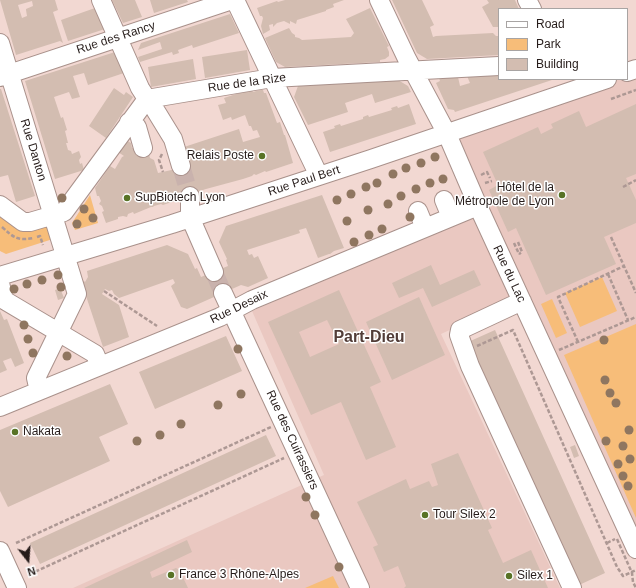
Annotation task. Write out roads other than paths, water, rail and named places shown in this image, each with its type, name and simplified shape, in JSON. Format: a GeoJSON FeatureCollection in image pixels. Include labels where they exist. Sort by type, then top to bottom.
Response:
{"type":"FeatureCollection","features":[{"type":"Feature","properties":{"kind":"street"},"geometry":{"type":"LineString","coordinates":[[101,0],[147,99],[173,139],[181,166]]}},
{"type":"Feature","properties":{"kind":"street","name":"Rue des Rancy"},"geometry":{"type":"LineString","coordinates":[[5,75],[232,0]]}},
{"type":"Feature","properties":{"kind":"street"},"geometry":{"type":"LineString","coordinates":[[235,0],[319,176]]}},
{"type":"Feature","properties":{"kind":"street","name":"Rue du Lac"},"geometry":{"type":"LineString","coordinates":[[379,0],[446,134],[636,549]]}},
{"type":"Feature","properties":{"kind":"street","name":"Rue Danton"},"geometry":{"type":"LineString","coordinates":[[0,43],[5,75],[53,215],[77,294],[36,378],[39,391]]}},
{"type":"Feature","properties":{"kind":"street","name":"Rue de la Rize"},"geometry":{"type":"LineString","coordinates":[[147,99],[272,78],[498,66]]}},
{"type":"Feature","properties":{"kind":"street","name":"Rue Paul Bert"},"geometry":{"type":"LineString","coordinates":[[0,276],[319,176],[446,134],[570,85],[601,80]]}},
{"type":"Feature","properties":{"kind":"street"},"geometry":{"type":"LineString","coordinates":[[0,205],[23,222],[30,222],[64,212],[147,99]]}},
{"type":"Feature","properties":{"kind":"street"},"geometry":{"type":"LineString","coordinates":[[129,122],[136,127],[143,148]]}},
{"type":"Feature","properties":{"kind":"street"},"geometry":{"type":"LineString","coordinates":[[190,196],[190,217],[214,272]]}},
{"type":"Feature","properties":{"kind":"street"},"geometry":{"type":"LineString","coordinates":[[444,200],[451,217]]}},
{"type":"Feature","properties":{"kind":"street","name":"Rue Desaix"},"geometry":{"type":"LineString","coordinates":[[0,407],[220,317],[252,300],[478,206]]}},
{"type":"Feature","properties":{"kind":"street"},"geometry":{"type":"LineString","coordinates":[[418,211],[425,228]]}},
{"type":"Feature","properties":{"kind":"street"},"geometry":{"type":"LineString","coordinates":[[0,283],[4,300],[95,354],[100,366]]}},
{"type":"Feature","properties":{"kind":"street","name":"Rue des Cuirassiers"},"geometry":{"type":"LineString","coordinates":[[223,293],[284,421],[360,588]]}},
{"type":"Feature","properties":{"kind":"street"},"geometry":{"type":"LineString","coordinates":[[522,301],[460,330],[459,335],[470,366],[572,588]]}},
{"type":"Feature","properties":{"kind":"street"},"geometry":{"type":"LineString","coordinates":[[0,551],[17,588]]}},
{"type":"Feature","properties":{"kind":"tunnel"},"geometry":{"type":"LineString","coordinates":[[181,166],[190,196]]}},
{"type":"Feature","properties":{"kind":"tunnel"},"geometry":{"type":"LineString","coordinates":[[214,272],[223,293]]}},
{"type":"Feature","properties":{"kind":"place","name":"Relais Poste"},"geometry":{"type":"Point","coordinates":[262,156]}},
{"type":"Feature","properties":{"kind":"place","name":"Hôtel de la Métropole de Lyon"},"geometry":{"type":"Point","coordinates":[562,195]}},
{"type":"Feature","properties":{"kind":"place","name":"SupBiotech Lyon"},"geometry":{"type":"Point","coordinates":[127,198]}},
{"type":"Feature","properties":{"kind":"place","name":"Nakata"},"geometry":{"type":"Point","coordinates":[15,432]}},
{"type":"Feature","properties":{"kind":"place","name":"Tour Silex 2"},"geometry":{"type":"Point","coordinates":[425,515]}},
{"type":"Feature","properties":{"kind":"place","name":"France 3 Rhône-Alpes"},"geometry":{"type":"Point","coordinates":[171,575]}},
{"type":"Feature","properties":{"kind":"place","name":"Silex 1"},"geometry":{"type":"Point","coordinates":[509,576]}},
{"type":"Feature","properties":{"kind":"district","name":"Part-Dieu"},"geometry":{"type":"Point","coordinates":[369,338]}}]}
